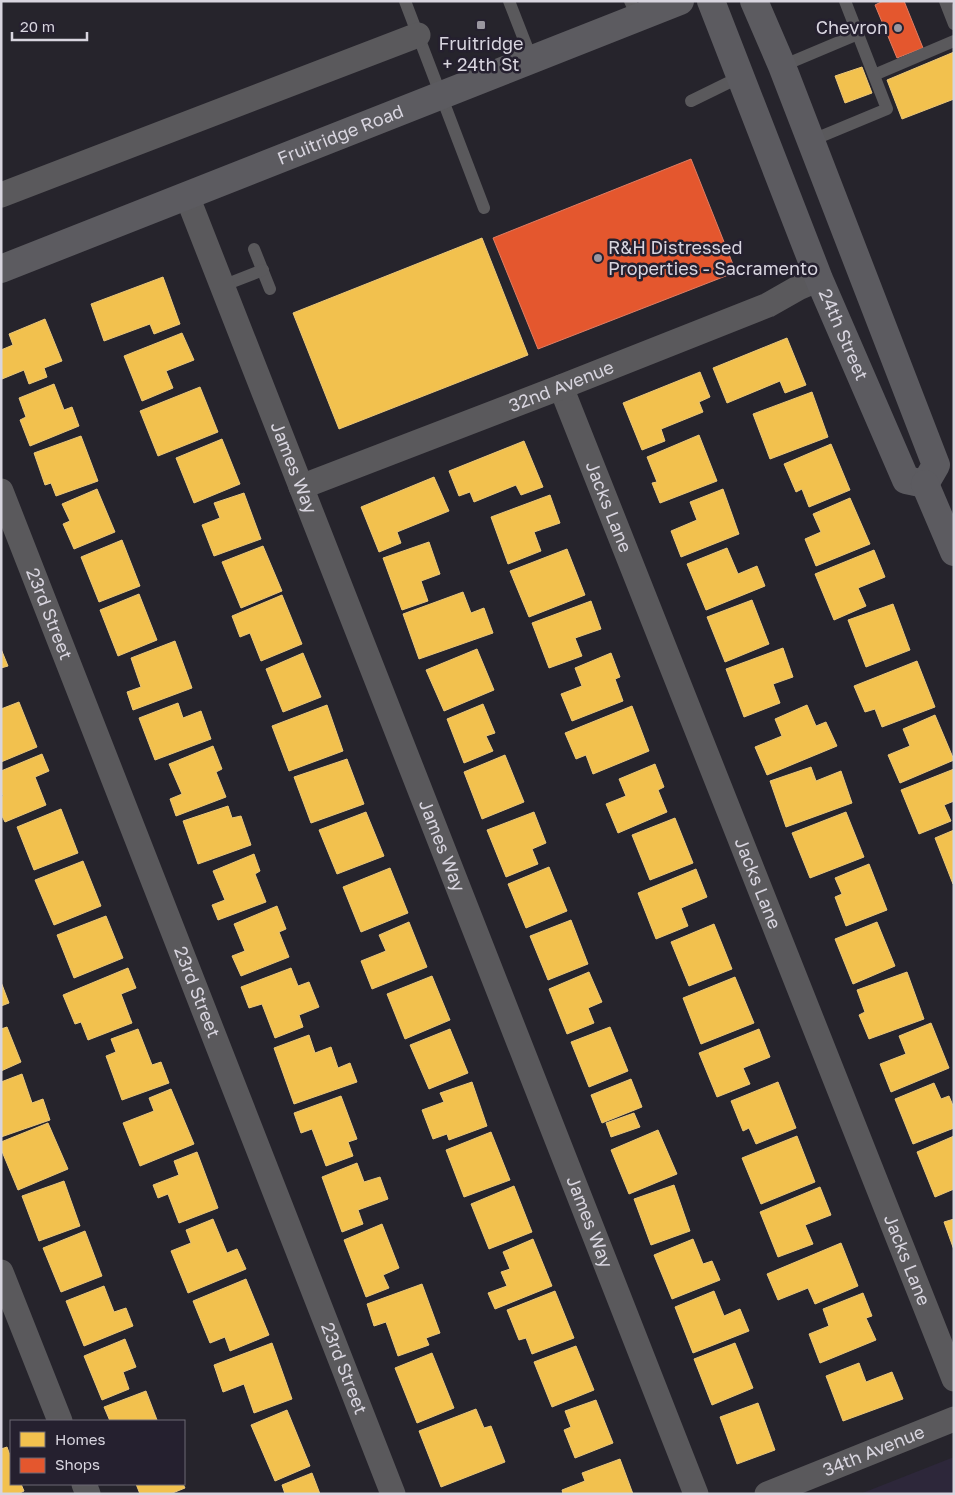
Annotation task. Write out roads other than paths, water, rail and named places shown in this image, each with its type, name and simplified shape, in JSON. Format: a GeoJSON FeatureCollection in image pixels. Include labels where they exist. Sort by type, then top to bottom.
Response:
{"type":"FeatureCollection","features":[{"type":"Feature","properties":{"kind":"street","name":"Fruitridge Road"},"geometry":{"type":"LineString","coordinates":[[1,270],[532,60],[634,10],[680,1]]}},
{"type":"Feature","properties":{"kind":"street","name":"24th Street"},"geometry":{"type":"LineString","coordinates":[[711,1],[819,279],[906,480],[925,484],[936,465],[782,66],[754,1]]}},
{"type":"Feature","properties":{"kind":"street"},"geometry":{"type":"LineString","coordinates":[[1,195],[418,35]]}},
{"type":"Feature","properties":{"kind":"street","name":"James Way"},"geometry":{"type":"LineString","coordinates":[[187,196],[696,1494]]}},
{"type":"Feature","properties":{"kind":"street","name":"32nd Avenue"},"geometry":{"type":"LineString","coordinates":[[301,486],[561,387],[768,305],[798,288],[819,279]]}},
{"type":"Feature","properties":{"kind":"street","name":"Jacks Lane"},"geometry":{"type":"LineString","coordinates":[[561,387],[954,1379]]}},
{"type":"Feature","properties":{"kind":"street"},"geometry":{"type":"LineString","coordinates":[[925,484],[951,540]]}},
{"type":"Feature","properties":{"kind":"street","name":"23rd Street"},"geometry":{"type":"LineString","coordinates":[[1,491],[392,1494]]}},
{"type":"Feature","properties":{"kind":"street"},"geometry":{"type":"LineString","coordinates":[[1,1272],[60,1420]]}},
{"type":"Feature","properties":{"kind":"street","name":"34th Avenue"},"geometry":{"type":"LineString","coordinates":[[767,1494],[954,1419]]}},
{"type":"Feature","properties":{"kind":"lane"},"geometry":{"type":"LineString","coordinates":[[405,1],[484,208]]}},
{"type":"Feature","properties":{"kind":"lane"},"geometry":{"type":"LineString","coordinates":[[509,1],[532,60]]}},
{"type":"Feature","properties":{"kind":"lane"},"geometry":{"type":"LineString","coordinates":[[810,141],[887,109],[845,1]]}},
{"type":"Feature","properties":{"kind":"lane"},"geometry":{"type":"LineString","coordinates":[[945,1],[954,24]]}},
{"type":"Feature","properties":{"kind":"lane"},"geometry":{"type":"LineString","coordinates":[[782,66],[858,34]]}},
{"type":"Feature","properties":{"kind":"lane"},"geometry":{"type":"LineString","coordinates":[[874,75],[954,41]]}},
{"type":"Feature","properties":{"kind":"lane"},"geometry":{"type":"LineString","coordinates":[[691,101],[740,77]]}},
{"type":"Feature","properties":{"kind":"lane"},"geometry":{"type":"LineString","coordinates":[[254,249],[270,289]]}},
{"type":"Feature","properties":{"kind":"lane"},"geometry":{"type":"LineString","coordinates":[[222,286],[263,270]]}},
{"type":"Feature","properties":{"kind":"place","name":"Fruitridge + 24th St"},"geometry":{"type":"Point","coordinates":[481,25]}},
{"type":"Feature","properties":{"kind":"place","name":"Chevron"},"geometry":{"type":"Point","coordinates":[898,28]}},
{"type":"Feature","properties":{"kind":"place","name":"R&H Distressed Properties - Sacramento"},"geometry":{"type":"Point","coordinates":[598,258]}}]}
